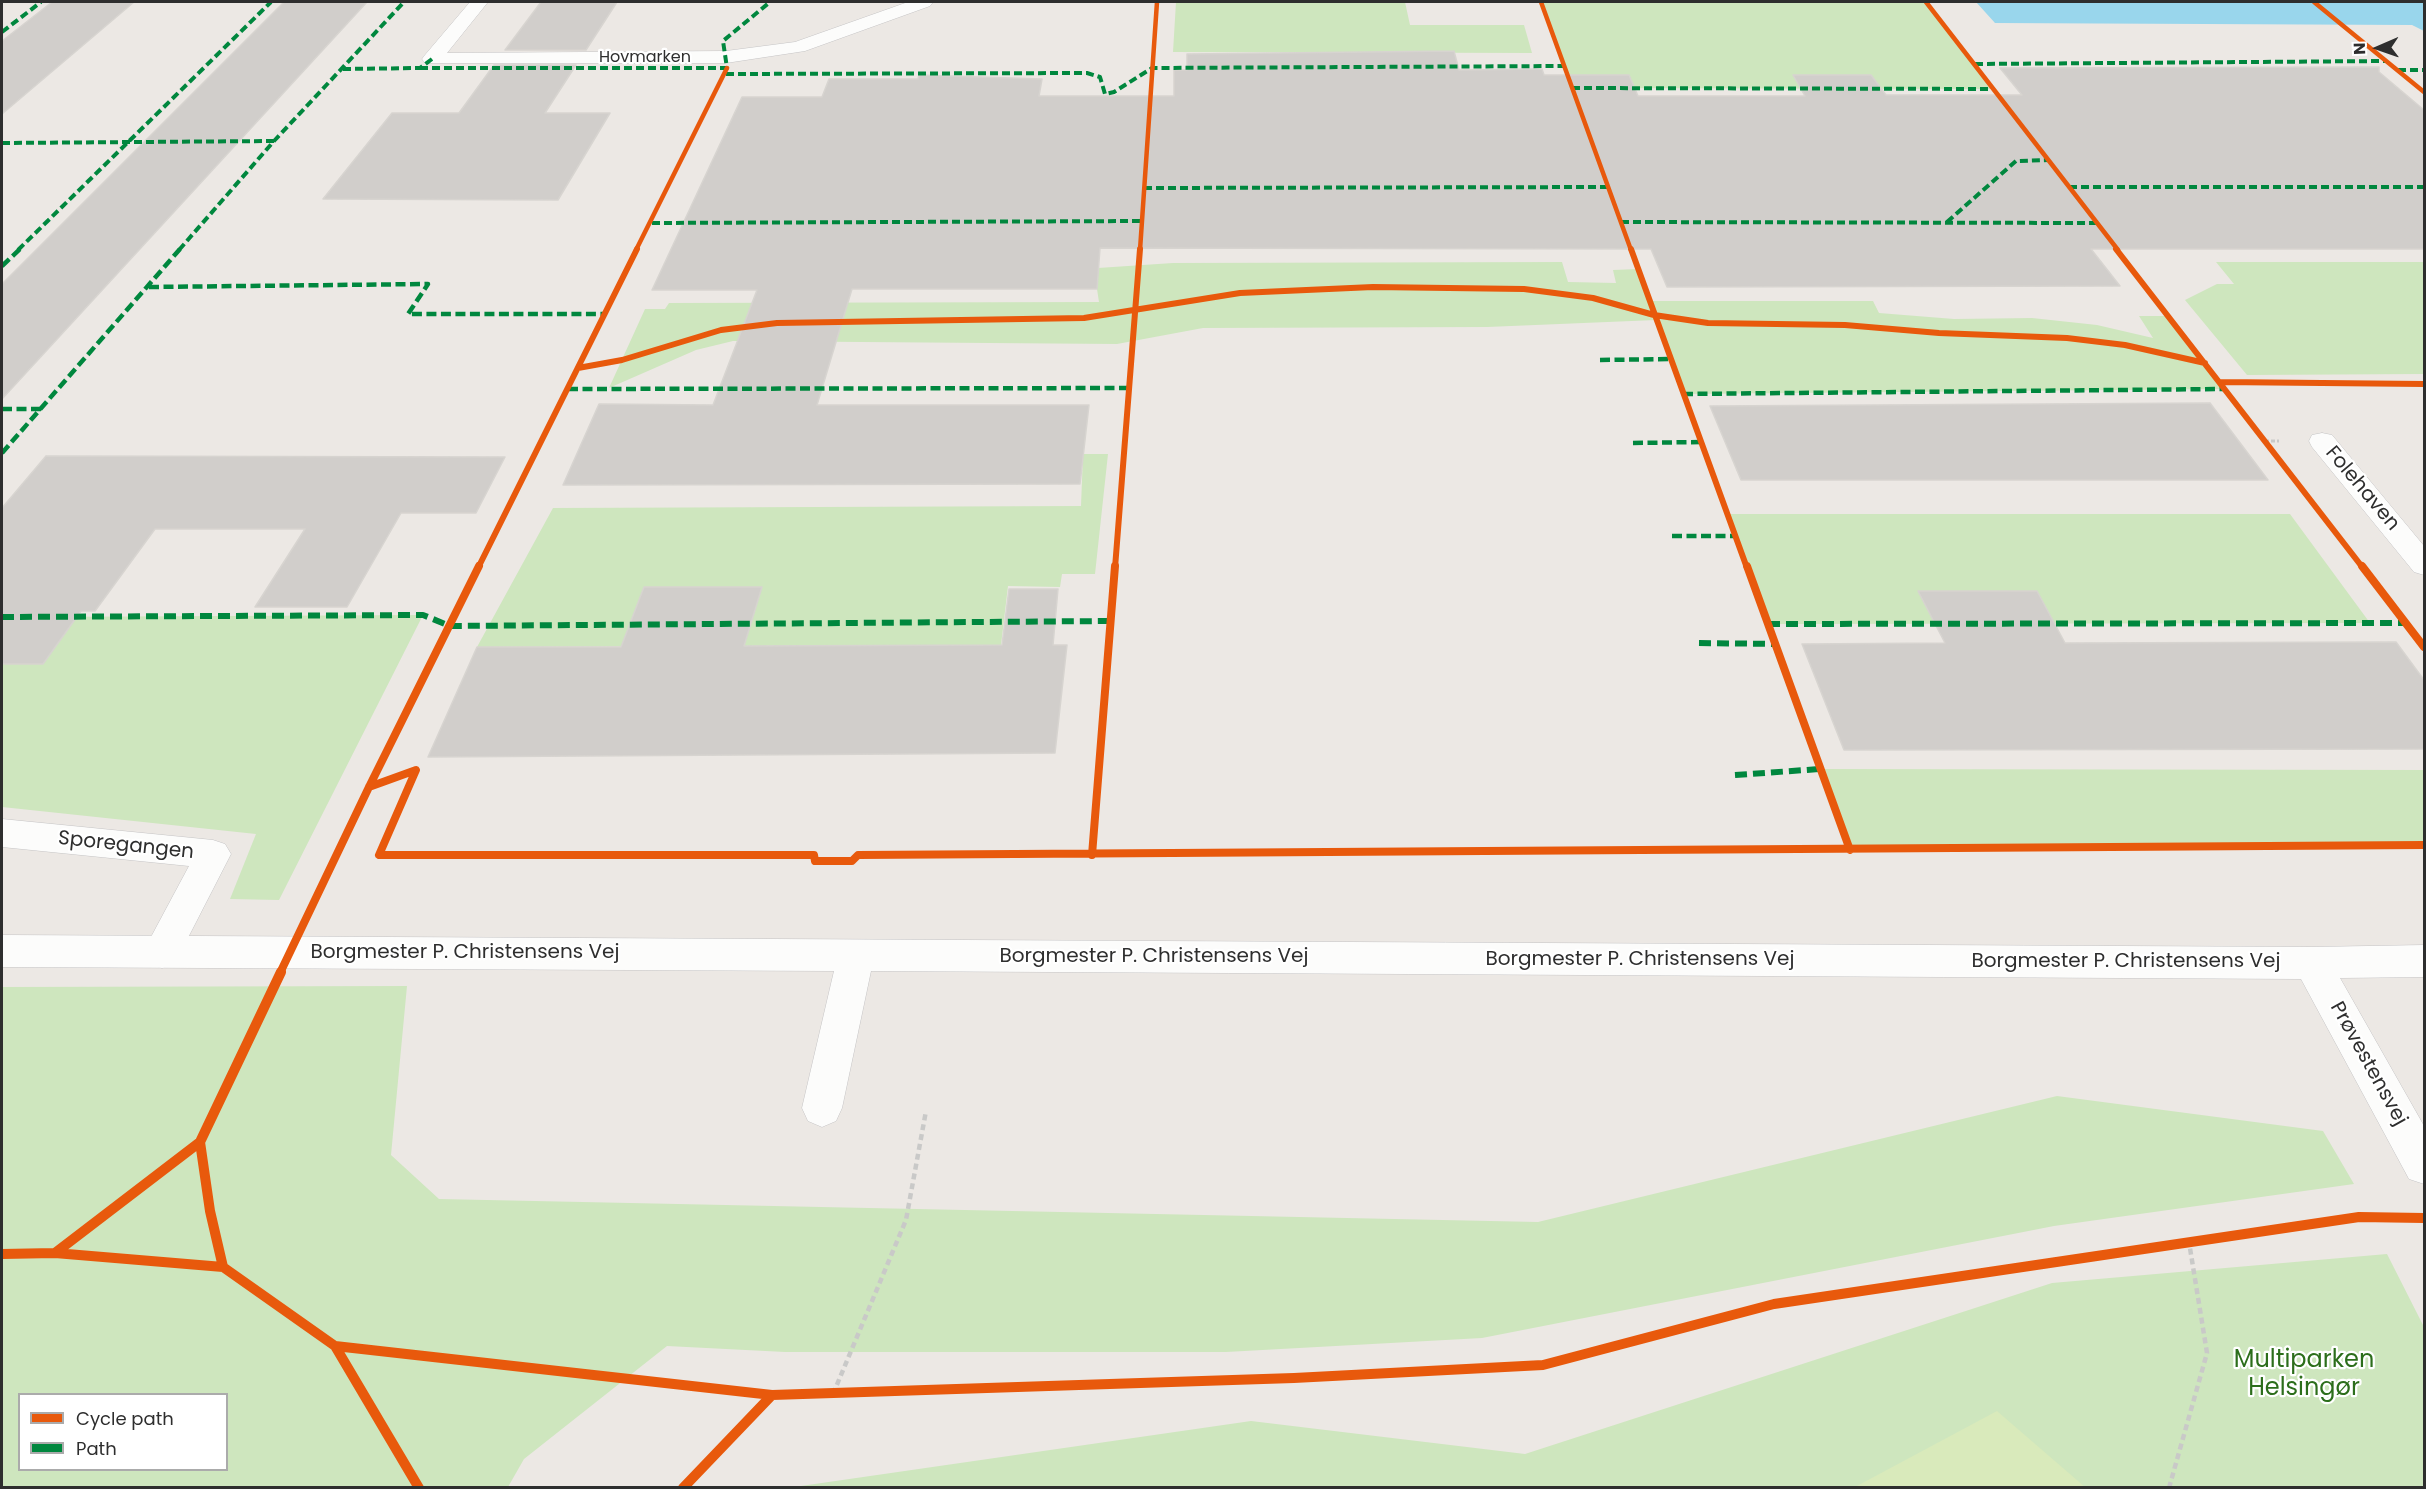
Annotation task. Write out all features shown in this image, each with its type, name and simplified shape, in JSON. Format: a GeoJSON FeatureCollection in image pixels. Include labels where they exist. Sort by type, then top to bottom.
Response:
{"type":"FeatureCollection","features":[{"type":"Feature","properties":{"kind":"street","name":"Hovmarken"},"geometry":{"type":"LineString","coordinates":[[479,2],[432,59],[726,57],[798,47],[924,2]]}},
{"type":"Feature","properties":{"kind":"street","name":"Folehaven"},"geometry":{"type":"LineString","coordinates":[[2322,441],[2424,565]]}},
{"type":"Feature","properties":{"kind":"street","name":"Sporegangen"},"geometry":{"type":"LineString","coordinates":[[2,834],[213,854],[162,952]]}},
{"type":"Feature","properties":{"kind":"street","name":"Borgmester P. Christensens Vej"},"geometry":{"type":"LineString","coordinates":[[2,951],[2312,963],[2424,961]]}},
{"type":"Feature","properties":{"kind":"street"},"geometry":{"type":"LineString","coordinates":[[822,1108],[856,956]]}},
{"type":"Feature","properties":{"kind":"street","name":"Prøvestensvej"},"geometry":{"type":"LineString","coordinates":[[2312,963],[2424,1165]]}},
{"type":"Feature","properties":{"kind":"path"},"geometry":{"type":"LineString","coordinates":[[2258,432],[2272,450]]}},
{"type":"Feature","properties":{"kind":"path"},"geometry":{"type":"LineString","coordinates":[[833,1394],[906,1220],[926,1111]]}},
{"type":"Feature","properties":{"kind":"path"},"geometry":{"type":"LineString","coordinates":[[2178,1244],[2201,1241]]}},
{"type":"Feature","properties":{"kind":"path"},"geometry":{"type":"LineString","coordinates":[[2169,1488],[2207,1353],[2189,1242]]}},
{"type":"Feature","properties":{"kind":"path"},"geometry":{"type":"LineString","coordinates":[[823,1394],[844,1394]]}},
{"type":"Feature","properties":{"kind":"green space"},"geometry":{"type":"Polygon","coordinates":[[[1176,2],[1405,2],[1410,25],[1524,25],[1532,53],[1173,52],[1176,2]]]}},
{"type":"Feature","properties":{"kind":"green space"},"geometry":{"type":"Polygon","coordinates":[[[1541,2],[1926,2],[1993,89],[1572,88],[1541,2]]]}},
{"type":"Feature","properties":{"kind":"green space"},"geometry":{"type":"Polygon","coordinates":[[[1562,262],[1568,282],[1616,283],[1613,270],[1638,269],[1650,301],[1873,301],[1879,313],[1954,319],[2032,318],[2097,325],[2153,338],[2139,316],[2168,316],[2225,389],[1683,394],[1656,320],[1487,327],[1203,328],[1117,344],[733,341],[696,350],[609,388],[645,309],[665,309],[669,303],[1099,302],[1098,268],[1173,263],[1562,262]]]}},
{"type":"Feature","properties":{"kind":"green space"},"geometry":{"type":"Polygon","coordinates":[[[2216,262],[2424,262],[2424,374],[2247,375],[2185,300],[2217,284],[2234,284],[2216,262]]]}},
{"type":"Feature","properties":{"kind":"green space"},"geometry":{"type":"Polygon","coordinates":[[[1083,454],[1108,454],[1095,574],[1062,574],[1060,587],[1008,586],[1001,645],[477,647],[553,508],[1081,506],[1083,454]]]}},
{"type":"Feature","properties":{"kind":"green space"},"geometry":{"type":"Polygon","coordinates":[[[1727,514],[2290,514],[2370,623],[1768,624],[1727,514]]]}},
{"type":"Feature","properties":{"kind":"green space"},"geometry":{"type":"Polygon","coordinates":[[[423,615],[279,900],[230,899],[256,834],[2,807],[2,648],[25,617],[423,615]]]}},
{"type":"Feature","properties":{"kind":"green space"},"geometry":{"type":"Polygon","coordinates":[[[1820,769],[2424,770],[2424,845],[1850,850],[1820,769]]]}},
{"type":"Feature","properties":{"kind":"green space"},"geometry":{"type":"Polygon","coordinates":[[[407,986],[391,1155],[439,1199],[1538,1222],[2057,1096],[2323,1131],[2354,1184],[2054,1226],[1482,1338],[1226,1352],[785,1352],[667,1346],[524,1459],[508,1487],[2,1487],[2,987],[407,986]]]}},
{"type":"Feature","properties":{"kind":"green space","name":"Multiparken Helsingør"},"geometry":{"type":"Polygon","coordinates":[[[2387,1254],[2424,1327],[2424,1487],[787,1488],[1251,1421],[1525,1454],[2052,1283],[2387,1254]]]}},
{"type":"Feature","properties":{"kind":"green space"},"geometry":{"type":"Polygon","coordinates":[[[1997,1411],[2085,1487],[1855,1487],[1997,1411]]]}},
{"type":"Feature","properties":{"kind":"water"},"geometry":{"type":"Polygon","coordinates":[[[1976,2],[2424,2],[2424,31],[2412,25],[1995,23],[1976,2]]]}},
{"type":"Feature","properties":{"kind":"building"},"geometry":{"type":"Polygon","coordinates":[[[52,2],[134,2],[2,114],[2,41],[52,2]]]}},
{"type":"Feature","properties":{"kind":"building"},"geometry":{"type":"Polygon","coordinates":[[[284,2],[367,2],[2,399],[2,284],[284,2]]]}},
{"type":"Feature","properties":{"kind":"building"},"geometry":{"type":"Polygon","coordinates":[[[541,2],[617,2],[586,50],[505,50],[541,2]]]}},
{"type":"Feature","properties":{"kind":"building"},"geometry":{"type":"Polygon","coordinates":[[[1454,51],[1459,70],[1542,69],[1544,75],[1629,75],[1638,96],[1805,96],[1793,75],[1871,75],[1886,95],[2022,95],[2000,68],[2379,67],[2379,72],[2424,110],[2424,249],[2091,249],[2120,286],[1667,287],[1651,249],[1100,248],[1097,289],[852,289],[817,405],[1089,405],[1080,484],[563,485],[599,404],[713,405],[757,290],[652,290],[742,97],[822,97],[829,79],[918,79],[919,75],[1042,79],[1039,96],[1174,96],[1174,70],[1187,70],[1187,54],[1454,51]]]}},
{"type":"Feature","properties":{"kind":"building"},"geometry":{"type":"Polygon","coordinates":[[[494,65],[576,65],[545,113],[610,113],[558,200],[323,199],[392,113],[459,113],[494,65]]]}},
{"type":"Feature","properties":{"kind":"building"},"geometry":{"type":"Polygon","coordinates":[[[2210,403],[2268,480],[1741,480],[1710,406],[2210,403]]]}},
{"type":"Feature","properties":{"kind":"building"},"geometry":{"type":"Polygon","coordinates":[[[46,456],[505,457],[476,513],[401,513],[347,607],[255,607],[305,529],[155,529],[95,611],[81,611],[43,664],[2,664],[2,508],[46,456]]]}},
{"type":"Feature","properties":{"kind":"building"},"geometry":{"type":"Polygon","coordinates":[[[644,587],[762,587],[744,646],[1002,645],[1009,589],[1058,589],[1053,645],[1067,645],[1055,753],[428,757],[477,647],[621,647],[644,587]]]}},
{"type":"Feature","properties":{"kind":"building"},"geometry":{"type":"Polygon","coordinates":[[[1918,591],[2037,591],[2065,643],[2396,642],[2424,680],[2424,749],[1844,750],[1802,644],[1945,643],[1918,591]]]}},
{"type":"Feature","properties":{"kind":"marked path"},"geometry":{"type":"LineString","coordinates":[[2,32],[41,2]]}},
{"type":"Feature","properties":{"kind":"marked path"},"geometry":{"type":"LineString","coordinates":[[2,266],[271,2]]}},
{"type":"Feature","properties":{"kind":"marked path"},"geometry":{"type":"LineString","coordinates":[[2,453],[274,141],[404,2]]}},
{"type":"Feature","properties":{"kind":"marked path"},"geometry":{"type":"LineString","coordinates":[[420,68],[727,68],[723,41],[770,2]]}},
{"type":"Feature","properties":{"kind":"marked path"},"geometry":{"type":"LineString","coordinates":[[343,69],[420,68],[432,59]]}},
{"type":"Feature","properties":{"kind":"marked path"},"geometry":{"type":"LineString","coordinates":[[1975,64],[2386,61]]}},
{"type":"Feature","properties":{"kind":"marked path"},"geometry":{"type":"LineString","coordinates":[[726,74],[1087,73],[1100,77],[1105,94],[1114,92],[1152,68],[1565,66]]}},
{"type":"Feature","properties":{"kind":"marked path"},"geometry":{"type":"LineString","coordinates":[[2398,70],[2424,70]]}},
{"type":"Feature","properties":{"kind":"marked path"},"geometry":{"type":"LineString","coordinates":[[1572,88],[1994,89]]}},
{"type":"Feature","properties":{"kind":"marked path"},"geometry":{"type":"LineString","coordinates":[[2,143],[274,141]]}},
{"type":"Feature","properties":{"kind":"marked path"},"geometry":{"type":"LineString","coordinates":[[1947,222],[2016,161],[2048,160]]}},
{"type":"Feature","properties":{"kind":"marked path"},"geometry":{"type":"LineString","coordinates":[[1144,188],[1608,187]]}},
{"type":"Feature","properties":{"kind":"marked path"},"geometry":{"type":"LineString","coordinates":[[2069,187],[2424,187]]}},
{"type":"Feature","properties":{"kind":"marked path"},"geometry":{"type":"LineString","coordinates":[[652,223],[1140,221]]}},
{"type":"Feature","properties":{"kind":"marked path"},"geometry":{"type":"LineString","coordinates":[[1621,222],[2096,223]]}},
{"type":"Feature","properties":{"kind":"marked path"},"geometry":{"type":"LineString","coordinates":[[149,287],[428,284],[408,314],[605,314]]}},
{"type":"Feature","properties":{"kind":"marked path"},"geometry":{"type":"LineString","coordinates":[[1600,360],[1670,359]]}},
{"type":"Feature","properties":{"kind":"marked path"},"geometry":{"type":"LineString","coordinates":[[568,389],[1130,388]]}},
{"type":"Feature","properties":{"kind":"marked path"},"geometry":{"type":"LineString","coordinates":[[1683,394],[2225,389]]}},
{"type":"Feature","properties":{"kind":"marked path"},"geometry":{"type":"LineString","coordinates":[[2,409],[42,409]]}},
{"type":"Feature","properties":{"kind":"marked path"},"geometry":{"type":"LineString","coordinates":[[1633,443],[1701,442]]}},
{"type":"Feature","properties":{"kind":"marked path"},"geometry":{"type":"LineString","coordinates":[[1672,536],[1736,536]]}},
{"type":"Feature","properties":{"kind":"marked path"},"geometry":{"type":"LineString","coordinates":[[2,617],[423,615],[450,626],[1111,621]]}},
{"type":"Feature","properties":{"kind":"marked path"},"geometry":{"type":"LineString","coordinates":[[1768,624],[2405,623]]}},
{"type":"Feature","properties":{"kind":"marked path"},"geometry":{"type":"LineString","coordinates":[[1699,643],[1776,644]]}},
{"type":"Feature","properties":{"kind":"marked path"},"geometry":{"type":"LineString","coordinates":[[1735,775],[1820,769]]}},
{"type":"Feature","properties":{"kind":"cycle path"},"geometry":{"type":"LineString","coordinates":[[1092,855],[1130,388],[1157,2]]}},
{"type":"Feature","properties":{"kind":"cycle path"},"geometry":{"type":"LineString","coordinates":[[1541,2],[1850,850]]}},
{"type":"Feature","properties":{"kind":"cycle path"},"geometry":{"type":"LineString","coordinates":[[1926,2],[2424,647]]}},
{"type":"Feature","properties":{"kind":"cycle path"},"geometry":{"type":"LineString","coordinates":[[2314,2],[2424,92]]}},
{"type":"Feature","properties":{"kind":"cycle path"},"geometry":{"type":"LineString","coordinates":[[223,1267],[210,1211],[200,1142],[369,787],[727,68]]}},
{"type":"Feature","properties":{"kind":"cycle path"},"geometry":{"type":"LineString","coordinates":[[578,368],[622,360],[721,330],[777,323],[1084,318],[1240,293],[1373,287],[1524,289],[1593,298],[1654,315],[1708,323],[1845,325],[1939,333],[2067,338],[2125,345],[2205,363]]}},
{"type":"Feature","properties":{"kind":"cycle path"},"geometry":{"type":"LineString","coordinates":[[2220,382],[2424,384]]}},
{"type":"Feature","properties":{"kind":"cycle path"},"geometry":{"type":"LineString","coordinates":[[369,787],[416,770],[379,855],[814,855],[815,861],[852,861],[858,855],[2424,845]]}},
{"type":"Feature","properties":{"kind":"cycle path"},"geometry":{"type":"LineString","coordinates":[[55,1253],[200,1142]]}},
{"type":"Feature","properties":{"kind":"cycle path"},"geometry":{"type":"LineString","coordinates":[[2,1254],[55,1253],[223,1267],[335,1346],[772,1395],[1294,1378],[1543,1365],[1774,1304],[2359,1217],[2424,1218]]}},
{"type":"Feature","properties":{"kind":"cycle path"},"geometry":{"type":"LineString","coordinates":[[335,1346],[419,1488]]}},
{"type":"Feature","properties":{"kind":"cycle path"},"geometry":{"type":"LineString","coordinates":[[683,1488],[772,1395]]}}]}
